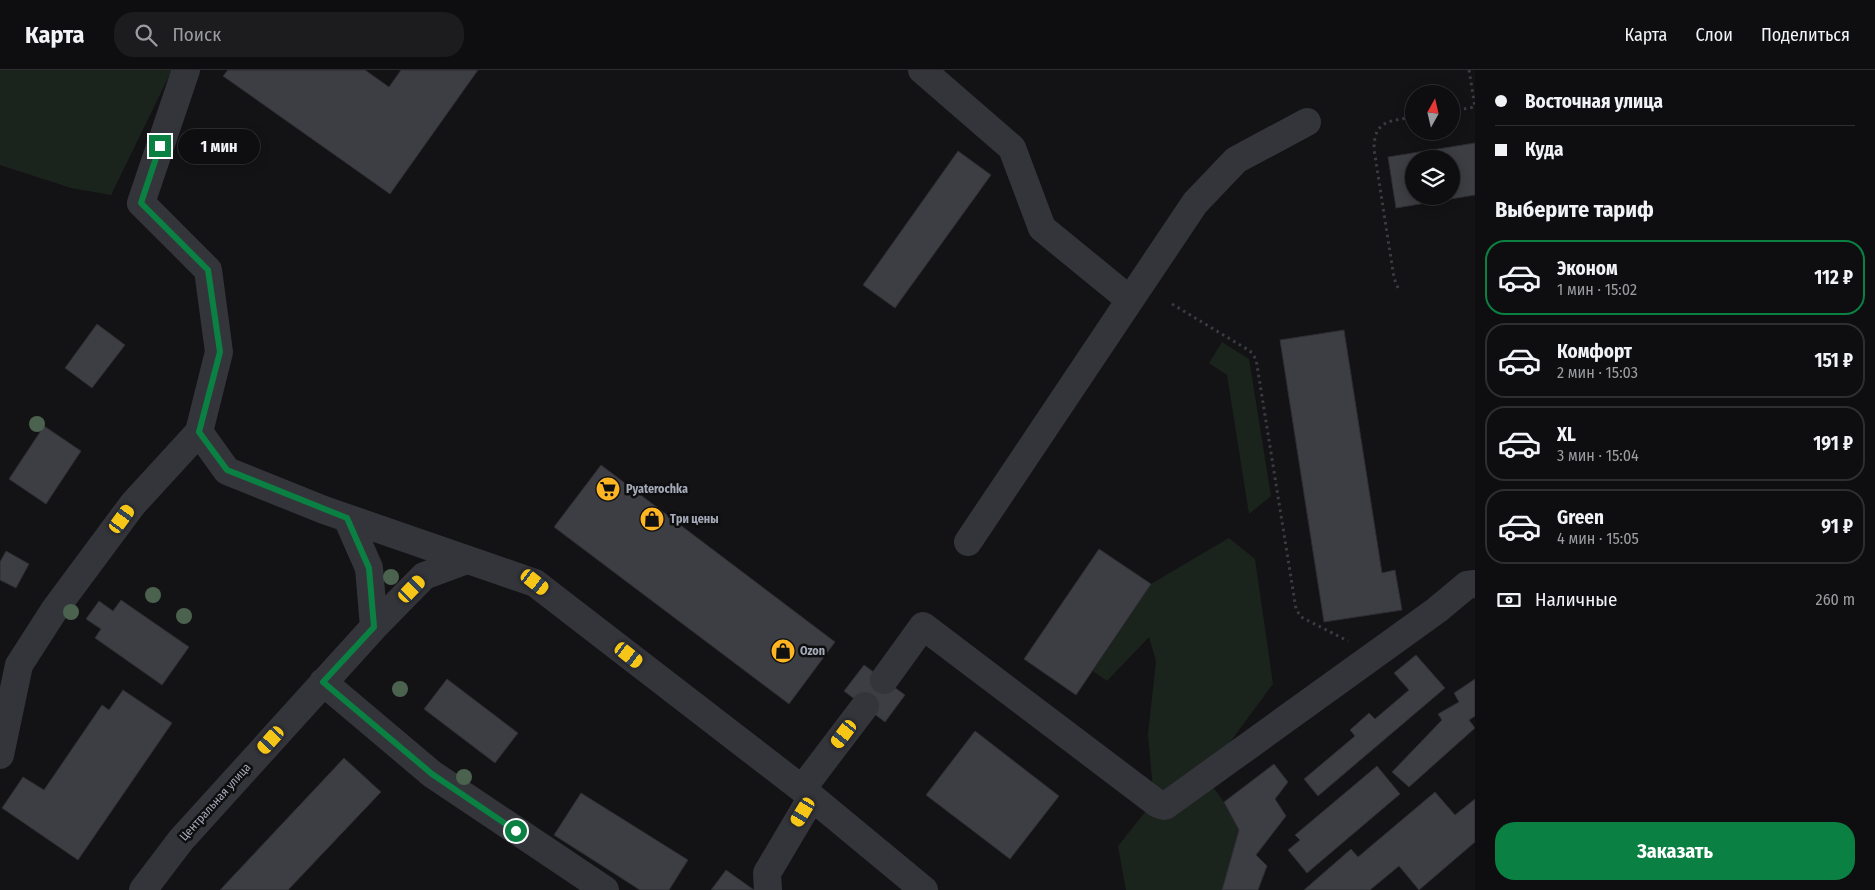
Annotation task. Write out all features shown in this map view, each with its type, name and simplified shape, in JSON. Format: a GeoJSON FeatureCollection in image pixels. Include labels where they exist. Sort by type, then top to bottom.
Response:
{"type":"FeatureCollection","features":[{"type":"Feature","properties":{"kind":"street"},"geometry":{"type":"LineString","coordinates":[[0,755],[19,665],[55,609],[133,504],[199,432],[220,352],[208,270],[141,203],[186,70]]}},
{"type":"Feature","properties":{"kind":"street"},"geometry":{"type":"LineString","coordinates":[[922,70],[1012,148],[1042,228],[1130,300]]}},
{"type":"Feature","properties":{"kind":"street"},"geometry":{"type":"LineString","coordinates":[[968,542],[1195,203],[1236,160],[1307,122]]}},
{"type":"Feature","properties":{"kind":"street"},"geometry":{"type":"LineString","coordinates":[[199,432],[227,470],[347,518],[535,582],[807,793],[924,890]]}},
{"type":"Feature","properties":{"kind":"street"},"geometry":{"type":"LineString","coordinates":[[347,518],[369,568],[374,627]]}},
{"type":"Feature","properties":{"kind":"street","name":"Центральная улица"},"geometry":{"type":"LineString","coordinates":[[143,890],[181,840],[323,682],[424,576],[467,560]]}},
{"type":"Feature","properties":{"kind":"street"},"geometry":{"type":"LineString","coordinates":[[884,680],[923,626],[1158,804],[1166,806],[1375,656],[1467,586],[1475,584]]}},
{"type":"Feature","properties":{"kind":"street"},"geometry":{"type":"LineString","coordinates":[[323,682],[432,774],[605,890]]}},
{"type":"Feature","properties":{"kind":"street"},"geometry":{"type":"LineString","coordinates":[[768,890],[767,873],[807,793],[864,706]]}},
{"type":"Feature","properties":{"kind":"path"},"geometry":{"type":"LineString","coordinates":[[1460,110],[1475,107],[1469,70]]}},
{"type":"Feature","properties":{"kind":"path"},"geometry":{"type":"LineString","coordinates":[[1398,288],[1394,278],[1374,139],[1381,125],[1405,119]]}},
{"type":"Feature","properties":{"kind":"path"},"geometry":{"type":"LineString","coordinates":[[1172,304],[1250,352],[1256,359],[1296,610],[1305,619],[1375,656]]}},
{"type":"Feature","properties":{"kind":"shaded area"},"geometry":{"type":"Polygon","coordinates":[[[0,70],[172,70],[111,195],[71,188],[0,165],[0,70]]]}},
{"type":"Feature","properties":{"kind":"shaded area"},"geometry":{"type":"Polygon","coordinates":[[[1222,342],[1249,359],[1271,496],[1249,514],[1227,375],[1209,363],[1222,342]]]}},
{"type":"Feature","properties":{"kind":"shaded area"},"geometry":{"type":"Polygon","coordinates":[[[1229,538],[1255,559],[1273,684],[1205,776],[1224,802],[1239,830],[1222,890],[1126,890],[1118,846],[1154,801],[1148,734],[1156,661],[1149,637],[1107,681],[1093,671],[1151,584],[1229,538]]]}},
{"type":"Feature","properties":{"kind":"building"},"geometry":{"type":"Polygon","coordinates":[[[228,70],[365,70],[389,87],[401,70],[478,70],[390,194],[223,76],[228,70]]]}},
{"type":"Feature","properties":{"kind":"building"},"geometry":{"type":"Polygon","coordinates":[[[1475,143],[1475,195],[1460,197],[1460,150],[1432,150],[1475,143]]]}},
{"type":"Feature","properties":{"kind":"building"},"geometry":{"type":"Polygon","coordinates":[[[958,151],[991,175],[895,308],[863,285],[958,151]]]}},
{"type":"Feature","properties":{"kind":"building"},"geometry":{"type":"Polygon","coordinates":[[[1405,154],[1405,205],[1414,205],[1396,208],[1388,157],[1405,154]]]}},
{"type":"Feature","properties":{"kind":"building"},"geometry":{"type":"Polygon","coordinates":[[[97,324],[125,345],[92,388],[65,368],[97,324]]]}},
{"type":"Feature","properties":{"kind":"building"},"geometry":{"type":"Polygon","coordinates":[[[1344,330],[1382,573],[1395,570],[1402,610],[1324,622],[1280,340],[1344,330]]]}},
{"type":"Feature","properties":{"kind":"building"},"geometry":{"type":"Polygon","coordinates":[[[44,426],[81,451],[46,504],[9,479],[44,426]]]}},
{"type":"Feature","properties":{"kind":"building"},"geometry":{"type":"Polygon","coordinates":[[[601,465],[835,642],[789,704],[554,527],[601,465]]]}},
{"type":"Feature","properties":{"kind":"building"},"geometry":{"type":"Polygon","coordinates":[[[1099,549],[1151,584],[1076,695],[1024,659],[1099,549]]]}},
{"type":"Feature","properties":{"kind":"building"},"geometry":{"type":"Polygon","coordinates":[[[6,551],[29,564],[16,588],[0,580],[0,562],[6,551]]]}},
{"type":"Feature","properties":{"kind":"building"},"geometry":{"type":"Polygon","coordinates":[[[121,600],[189,647],[162,685],[95,638],[101,629],[86,619],[99,601],[113,611],[121,600]]]}},
{"type":"Feature","properties":{"kind":"building"},"geometry":{"type":"Polygon","coordinates":[[[1416,655],[1445,688],[1318,796],[1304,779],[1355,736],[1350,730],[1369,713],[1375,719],[1409,690],[1394,673],[1416,655]]]}},
{"type":"Feature","properties":{"kind":"building"},"geometry":{"type":"Polygon","coordinates":[[[864,665],[905,695],[885,722],[844,691],[864,665]]]}},
{"type":"Feature","properties":{"kind":"building"},"geometry":{"type":"Polygon","coordinates":[[[447,679],[518,733],[495,763],[424,709],[447,679]]]}},
{"type":"Feature","properties":{"kind":"building"},"geometry":{"type":"Polygon","coordinates":[[[1475,679],[1475,716],[1469,720],[1475,728],[1409,787],[1392,772],[1442,720],[1438,714],[1459,702],[1454,693],[1475,679]]]}},
{"type":"Feature","properties":{"kind":"building"},"geometry":{"type":"Polygon","coordinates":[[[123,690],[172,723],[78,860],[2,808],[23,777],[44,790],[102,705],[109,710],[123,690]]]}},
{"type":"Feature","properties":{"kind":"building"},"geometry":{"type":"Polygon","coordinates":[[[975,731],[1059,796],[1010,859],[926,795],[975,731]]]}},
{"type":"Feature","properties":{"kind":"building"},"geometry":{"type":"Polygon","coordinates":[[[344,758],[381,792],[288,890],[220,890],[344,758]]]}},
{"type":"Feature","properties":{"kind":"building"},"geometry":{"type":"Polygon","coordinates":[[[1274,764],[1288,782],[1275,799],[1286,816],[1256,855],[1267,866],[1258,890],[1222,890],[1239,830],[1224,802],[1274,764]]]}},
{"type":"Feature","properties":{"kind":"building"},"geometry":{"type":"Polygon","coordinates":[[[1377,766],[1400,794],[1307,873],[1288,850],[1300,840],[1295,835],[1377,766]]]}},
{"type":"Feature","properties":{"kind":"building"},"geometry":{"type":"Polygon","coordinates":[[[1435,792],[1455,815],[1475,799],[1475,842],[1419,890],[1399,866],[1370,890],[1304,890],[1351,849],[1358,857],[1435,792]]]}},
{"type":"Feature","properties":{"kind":"building"},"geometry":{"type":"Polygon","coordinates":[[[581,793],[688,860],[669,890],[640,890],[554,835],[581,793]]]}},
{"type":"Feature","properties":{"kind":"building"},"geometry":{"type":"Polygon","coordinates":[[[726,870],[754,890],[711,890],[726,870]]]}},
{"type":"Feature","properties":{"kind":"place","name":"Pyaterochka"},"geometry":{"type":"Point","coordinates":[608,489]}},
{"type":"Feature","properties":{"kind":"place","name":"Три цены"},"geometry":{"type":"Point","coordinates":[652,519]}},
{"type":"Feature","properties":{"kind":"place","name":"Ozon"},"geometry":{"type":"Point","coordinates":[783,651]}},
{"type":"Feature","properties":{"kind":"route"},"geometry":{"type":"LineString","coordinates":[[160,146],[141,203],[208,270],[220,352],[199,432],[227,470],[347,518],[369,568],[374,627],[323,682],[432,774],[516,831]]}}]}
